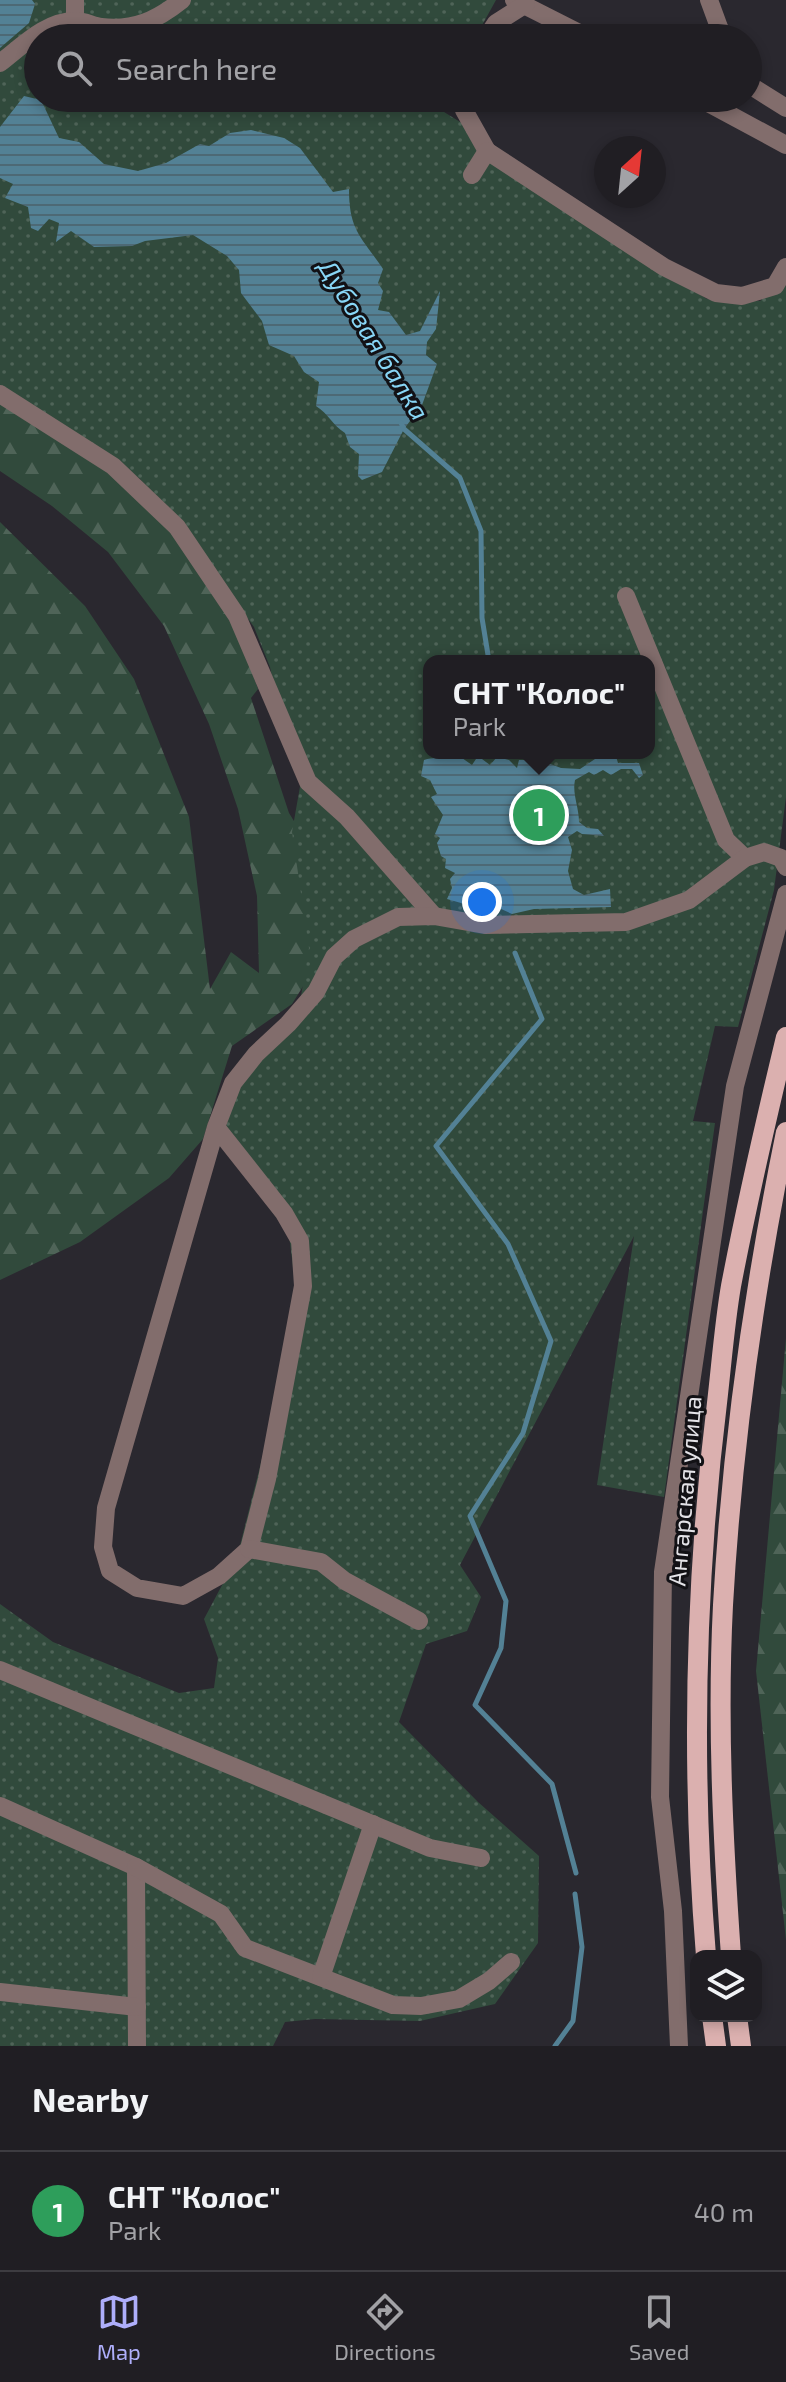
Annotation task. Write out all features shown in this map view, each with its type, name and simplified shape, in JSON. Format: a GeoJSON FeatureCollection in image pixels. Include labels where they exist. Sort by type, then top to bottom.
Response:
{"type":"FeatureCollection","features":[{"type":"Feature","properties":{"kind":"main road","name":"Ангарская улица"},"geometry":{"type":"LineString","coordinates":[[705,1950],[702,1909],[699,1681],[710,1459],[731,1288],[786,1037]]}},
{"type":"Feature","properties":{"kind":"main road","name":"Ангарская улица"},"geometry":{"type":"LineString","coordinates":[[731,1950],[724,1862],[723,1605],[747,1356],[761,1254],[786,1132]]}},
{"type":"Feature","properties":{"kind":"main road"},"geometry":{"type":"LineString","coordinates":[[713,2022],[716,2046]]}},
{"type":"Feature","properties":{"kind":"main road"},"geometry":{"type":"LineString","coordinates":[[738,2022],[741,2046]]}},
{"type":"Feature","properties":{"kind":"street"},"geometry":{"type":"LineString","coordinates":[[75,0],[75,21]]}},
{"type":"Feature","properties":{"kind":"street"},"geometry":{"type":"LineString","coordinates":[[146,24],[182,0]]}},
{"type":"Feature","properties":{"kind":"street"},"geometry":{"type":"LineString","coordinates":[[709,0],[718,24]]}},
{"type":"Feature","properties":{"kind":"street"},"geometry":{"type":"LineString","coordinates":[[495,24],[520,2],[562,24]]}},
{"type":"Feature","properties":{"kind":"street"},"geometry":{"type":"LineString","coordinates":[[63,24],[75,21],[88,24]]}},
{"type":"Feature","properties":{"kind":"street"},"geometry":{"type":"LineString","coordinates":[[0,63],[24,45]]}},
{"type":"Feature","properties":{"kind":"street"},"geometry":{"type":"LineString","coordinates":[[762,93],[786,108]]}},
{"type":"Feature","properties":{"kind":"street"},"geometry":{"type":"LineString","coordinates":[[465,112],[487,151],[664,267],[716,293],[742,296],[775,286],[786,267]]}},
{"type":"Feature","properties":{"kind":"street"},"geometry":{"type":"LineString","coordinates":[[725,112],[786,145]]}},
{"type":"Feature","properties":{"kind":"street"},"geometry":{"type":"LineString","coordinates":[[472,175],[487,151]]}},
{"type":"Feature","properties":{"kind":"street"},"geometry":{"type":"LineString","coordinates":[[0,394],[113,466],[177,527],[237,616],[308,782],[347,817],[434,916]]}},
{"type":"Feature","properties":{"kind":"street"},"geometry":{"type":"LineString","coordinates":[[626,596],[650,655]]}},
{"type":"Feature","properties":{"kind":"street"},"geometry":{"type":"LineString","coordinates":[[655,667],[726,840],[745,858]]}},
{"type":"Feature","properties":{"kind":"street"},"geometry":{"type":"LineString","coordinates":[[216,1127],[284,1213],[300,1241],[303,1286],[267,1479],[249,1549],[219,1576],[183,1596],[137,1588],[110,1571],[103,1547],[106,1508],[216,1127],[233,1083],[256,1054],[316,992],[334,957],[354,939],[398,917],[434,916],[485,925],[626,922],[689,900],[745,858],[764,852],[781,858],[786,867]]}},
{"type":"Feature","properties":{"kind":"street"},"geometry":{"type":"LineString","coordinates":[[679,2046],[673,1911],[660,1797],[663,1572],[735,1086],[786,894]]}},
{"type":"Feature","properties":{"kind":"street"},"geometry":{"type":"LineString","coordinates":[[249,1549],[321,1562],[345,1581],[419,1621]]}},
{"type":"Feature","properties":{"kind":"street"},"geometry":{"type":"LineString","coordinates":[[0,1670],[430,1848],[481,1858]]}},
{"type":"Feature","properties":{"kind":"street"},"geometry":{"type":"LineString","coordinates":[[0,1806],[136,1867],[221,1914],[245,1948],[393,2005],[421,2006],[459,1999],[489,1981],[511,1962]]}},
{"type":"Feature","properties":{"kind":"street"},"geometry":{"type":"LineString","coordinates":[[321,1977],[373,1824]]}},
{"type":"Feature","properties":{"kind":"street"},"geometry":{"type":"LineString","coordinates":[[136,1867],[137,2046]]}},
{"type":"Feature","properties":{"kind":"street"},"geometry":{"type":"LineString","coordinates":[[0,1992],[137,2007]]}},
{"type":"Feature","properties":{"kind":"green space"},"geometry":{"type":"Polygon","coordinates":[[[0,0],[496,0],[483,24],[24,24],[24,112],[444,112],[465,125],[487,161],[707,299],[760,301],[786,279],[786,797],[774,890],[738,1027],[715,1026],[693,1121],[715,1123],[664,1497],[597,1485],[634,1236],[460,1565],[481,1597],[467,1631],[426,1644],[399,1722],[478,1802],[539,1856],[538,1943],[495,2004],[420,2021],[315,2019],[285,2022],[273,2046],[0,2046],[0,1604],[53,1642],[179,1693],[214,1688],[218,1658],[204,1619],[237,1557],[267,1439],[295,1283],[289,1235],[222,1143],[234,1092],[297,1020],[309,948],[292,832],[304,764],[279,712],[270,667],[254,627],[140,479],[52,419],[0,389],[0,0]]]}},
{"type":"Feature","properties":{"kind":"green space"},"geometry":{"type":"Polygon","coordinates":[[[0,401],[73,420],[173,532],[234,621],[258,689],[251,698],[289,813],[310,847],[323,954],[292,1004],[232,1046],[203,1139],[169,1178],[80,1242],[0,1280],[0,522],[85,606],[134,679],[189,817],[210,989],[231,952],[259,973],[257,896],[238,809],[209,724],[164,626],[108,552],[52,506],[0,471],[0,401]]]}},
{"type":"Feature","properties":{"kind":"green space"},"geometry":{"type":"Polygon","coordinates":[[[786,1338],[786,1940],[756,1671],[786,1338]]]}},
{"type":"Feature","properties":{"kind":"water"},"geometry":{"type":"Polygon","coordinates":[[[0,0],[32,0],[35,4],[29,23],[24,24],[0,48],[0,0]]]}},
{"type":"Feature","properties":{"kind":"water"},"geometry":{"type":"Polygon","coordinates":[[[24,96],[24,112],[47,112],[59,138],[79,142],[104,164],[138,171],[166,163],[200,144],[209,146],[230,133],[251,130],[284,138],[300,148],[333,192],[349,189],[354,224],[383,269],[378,283],[383,291],[378,310],[389,312],[406,335],[420,331],[440,291],[436,329],[427,342],[426,355],[437,364],[422,405],[404,429],[382,472],[362,480],[358,476],[359,454],[350,447],[345,433],[316,406],[319,382],[304,372],[294,356],[269,345],[262,321],[241,293],[239,270],[227,256],[193,235],[145,241],[132,246],[94,247],[71,231],[56,242],[59,223],[49,219],[38,231],[31,228],[28,207],[5,198],[13,184],[0,178],[0,127],[24,96]]]}},
{"type":"Feature","properties":{"kind":"water"},"geometry":{"type":"Polygon","coordinates":[[[463,759],[472,765],[476,759],[482,759],[490,765],[495,759],[505,759],[517,768],[519,760],[540,760],[561,768],[580,769],[595,759],[617,759],[618,763],[639,763],[643,775],[639,778],[632,769],[621,769],[611,775],[603,770],[594,775],[589,772],[575,780],[579,822],[587,828],[598,829],[604,836],[577,831],[568,837],[572,850],[568,871],[573,889],[584,895],[610,889],[611,907],[534,909],[512,914],[499,908],[478,914],[461,903],[447,899],[452,888],[450,879],[455,873],[445,868],[446,859],[441,856],[437,843],[440,838],[435,834],[443,815],[431,797],[437,794],[430,780],[421,776],[424,760],[463,759]]]}},
{"type":"Feature","properties":{"kind":"waterway","name":"Дубовая балка"},"geometry":{"type":"LineString","coordinates":[[401,423],[460,478],[481,531],[482,618],[488,655]]}},
{"type":"Feature","properties":{"kind":"waterway","name":"Дубовая балка"},"geometry":{"type":"LineString","coordinates":[[515,953],[542,1019],[436,1146],[508,1244],[551,1341],[523,1433],[470,1516],[506,1601],[501,1648],[475,1705],[552,1784],[576,1873]]}},
{"type":"Feature","properties":{"kind":"waterway","name":"Дубовая балка"},"geometry":{"type":"LineString","coordinates":[[555,2046],[573,2021],[582,1947],[575,1894]]}},
{"type":"Feature","properties":{"kind":"place","name":"СНТ \"Колос\""},"geometry":{"type":"Point","coordinates":[539,815]}}]}
